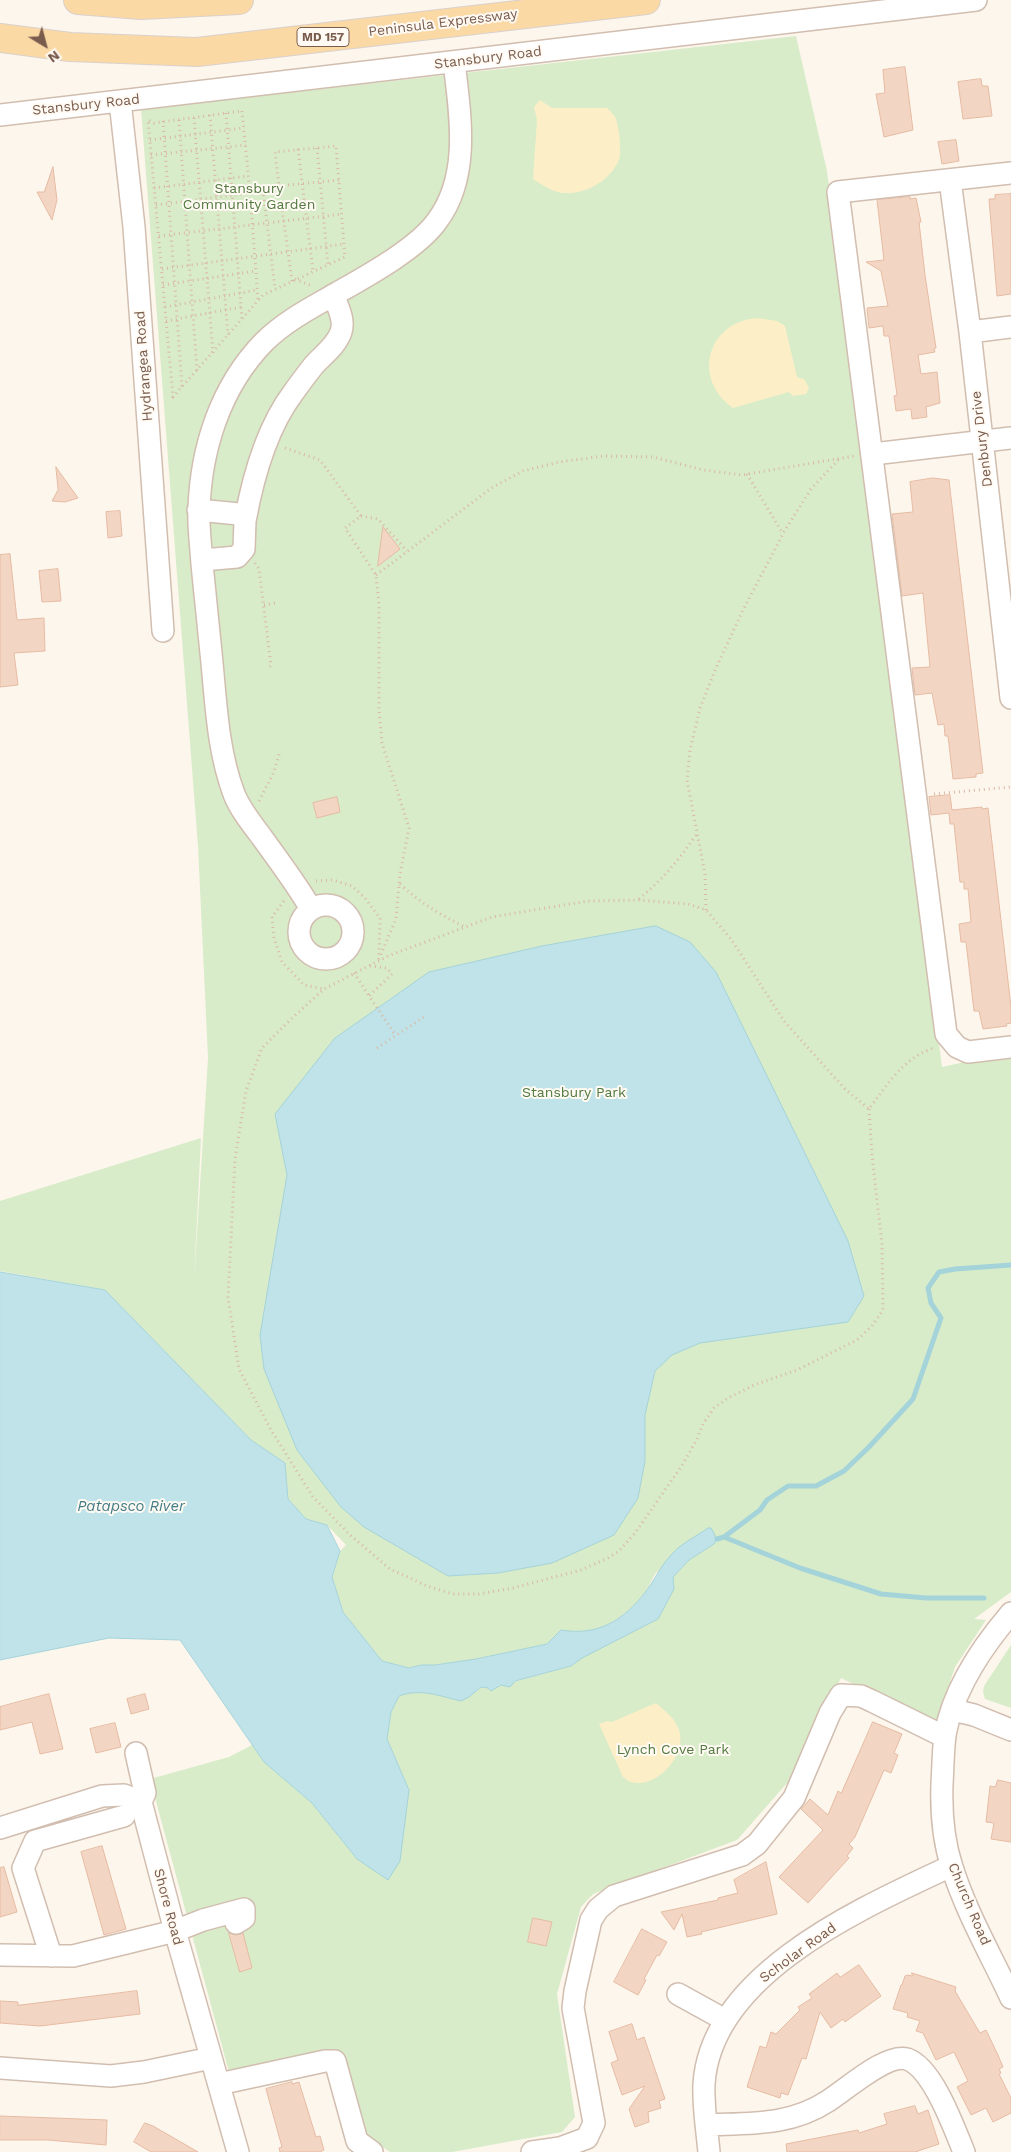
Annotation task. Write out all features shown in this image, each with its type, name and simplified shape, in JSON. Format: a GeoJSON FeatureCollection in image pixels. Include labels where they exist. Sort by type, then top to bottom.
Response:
{"type":"FeatureCollection","features":[{"type":"Feature","properties":{"kind":"main road"},"geometry":{"type":"LineString","coordinates":[[78,0],[141,5],[239,0]]}},
{"type":"Feature","properties":{"kind":"main road","name":"Peninsula Expressway"},"geometry":{"type":"LineString","coordinates":[[0,38],[70,48],[197,52],[646,0]]}},
{"type":"Feature","properties":{"kind":"street","name":"Stansbury Road"},"geometry":{"type":"LineString","coordinates":[[0,115],[976,0]]}},
{"type":"Feature","properties":{"kind":"street"},"geometry":{"type":"LineString","coordinates":[[311,909],[235,797],[224,764],[198,510],[206,448],[220,406],[244,366],[263,343],[294,317],[360,280],[421,238],[437,221],[453,190],[461,143],[454,62]]}},
{"type":"Feature","properties":{"kind":"street","name":"Hydrangea Road"},"geometry":{"type":"LineString","coordinates":[[120,101],[134,227],[163,631]]}},
{"type":"Feature","properties":{"kind":"street"},"geometry":{"type":"LineString","coordinates":[[1011,173],[838,192],[946,1034],[957,1047],[968,1052],[1011,1047]]}},
{"type":"Feature","properties":{"kind":"street","name":"Denbury Drive"},"geometry":{"type":"LineString","coordinates":[[950,180],[982,441],[1003,551],[1011,698]]}},
{"type":"Feature","properties":{"kind":"street"},"geometry":{"type":"LineString","coordinates":[[202,560],[237,557],[244,548],[245,521],[254,475],[268,442],[289,398],[315,364],[333,346],[341,332],[340,314],[333,296]]}},
{"type":"Feature","properties":{"kind":"street"},"geometry":{"type":"LineString","coordinates":[[970,332],[1011,327]]}},
{"type":"Feature","properties":{"kind":"street"},"geometry":{"type":"LineString","coordinates":[[873,454],[1011,438]]}},
{"type":"Feature","properties":{"kind":"street"},"geometry":{"type":"LineString","coordinates":[[198,510],[239,514],[245,521]]}},
{"type":"Feature","properties":{"kind":"street","name":"Church Road"},"geometry":{"type":"LineString","coordinates":[[1011,1613],[980,1653],[967,1675],[953,1710],[945,1737],[942,1802],[944,1832],[951,1866],[1011,1998]]}},
{"type":"Feature","properties":{"kind":"street"},"geometry":{"type":"LineString","coordinates":[[532,2152],[560,2148],[587,2138],[594,2123],[574,2008],[575,1991],[591,1920],[605,1902],[614,1896],[742,1855],[757,1844],[794,1798],[830,1713],[841,1695],[861,1696],[945,1737]]}},
{"type":"Feature","properties":{"kind":"street"},"geometry":{"type":"LineString","coordinates":[[953,1710],[974,1715],[1011,1730]]}},
{"type":"Feature","properties":{"kind":"street","name":"Shore Road"},"geometry":{"type":"LineString","coordinates":[[136,1753],[145,1793],[141,1802],[174,1931],[238,2152]]}},
{"type":"Feature","properties":{"kind":"street"},"geometry":{"type":"LineString","coordinates":[[0,1828],[102,1796],[124,1795],[141,1802]]}},
{"type":"Feature","properties":{"kind":"street"},"geometry":{"type":"LineString","coordinates":[[51,1956],[23,1868],[35,1841],[124,1816]]}},
{"type":"Feature","properties":{"kind":"street","name":"Scholar Road"},"geometry":{"type":"LineString","coordinates":[[709,2152],[704,2083],[710,2055],[725,2020],[745,1993],[770,1970],[796,1951],[849,1917],[951,1866]]}},
{"type":"Feature","properties":{"kind":"street"},"geometry":{"type":"LineString","coordinates":[[0,1955],[73,1956],[174,1931],[203,1920],[244,1909],[244,1918],[236,1923]]}},
{"type":"Feature","properties":{"kind":"street"},"geometry":{"type":"LineString","coordinates":[[678,1994],[725,2020]]}},
{"type":"Feature","properties":{"kind":"street"},"geometry":{"type":"LineString","coordinates":[[0,2068],[110,2076],[144,2072],[211,2058]]}},
{"type":"Feature","properties":{"kind":"street"},"geometry":{"type":"LineString","coordinates":[[706,2125],[765,2123],[790,2119],[826,2102],[888,2061],[899,2058],[908,2059],[920,2067],[931,2082],[964,2152]]}},
{"type":"Feature","properties":{"kind":"street"},"geometry":{"type":"LineString","coordinates":[[219,2084],[325,2061],[335,2061],[356,2141],[372,2152]]}},
{"type":"Feature","properties":{"kind":"path"},"geometry":{"type":"LineString","coordinates":[[258,301],[242,111],[154,123],[148,120],[173,397],[258,301],[263,295],[345,257],[336,146],[275,152],[292,281]]}},
{"type":"Feature","properties":{"kind":"path"},"geometry":{"type":"LineString","coordinates":[[226,113],[242,319]]}},
{"type":"Feature","properties":{"kind":"path"},"geometry":{"type":"LineString","coordinates":[[210,115],[228,335]]}},
{"type":"Feature","properties":{"kind":"path"},"geometry":{"type":"LineString","coordinates":[[194,118],[212,353]]}},
{"type":"Feature","properties":{"kind":"path"},"geometry":{"type":"LineString","coordinates":[[179,120],[197,370]]}},
{"type":"Feature","properties":{"kind":"path"},"geometry":{"type":"LineString","coordinates":[[163,121],[182,387]]}},
{"type":"Feature","properties":{"kind":"path"},"geometry":{"type":"LineString","coordinates":[[150,140],[244,128]]}},
{"type":"Feature","properties":{"kind":"path"},"geometry":{"type":"LineString","coordinates":[[151,155],[246,145]]}},
{"type":"Feature","properties":{"kind":"path"},"geometry":{"type":"LineString","coordinates":[[317,148],[328,265]]}},
{"type":"Feature","properties":{"kind":"path"},"geometry":{"type":"LineString","coordinates":[[298,149],[313,271]]}},
{"type":"Feature","properties":{"kind":"path"},"geometry":{"type":"LineString","coordinates":[[154,188],[248,176]]}},
{"type":"Feature","properties":{"kind":"path"},"geometry":{"type":"LineString","coordinates":[[156,205],[250,193],[279,186],[339,180]]}},
{"type":"Feature","properties":{"kind":"path"},"geometry":{"type":"LineString","coordinates":[[263,190],[275,289]]}},
{"type":"Feature","properties":{"kind":"path"},"geometry":{"type":"LineString","coordinates":[[159,236],[342,214]]}},
{"type":"Feature","properties":{"kind":"path"},"geometry":{"type":"LineString","coordinates":[[162,269],[344,244]]}},
{"type":"Feature","properties":{"kind":"path"},"geometry":{"type":"LineString","coordinates":[[163,285],[256,272]]}},
{"type":"Feature","properties":{"kind":"path"},"geometry":{"type":"LineString","coordinates":[[165,308],[257,290]]}},
{"type":"Feature","properties":{"kind":"path"},"geometry":{"type":"LineString","coordinates":[[166,321],[241,307]]}},
{"type":"Feature","properties":{"kind":"path"},"geometry":{"type":"LineString","coordinates":[[268,442],[320,460],[361,516],[378,519],[407,551]]}},
{"type":"Feature","properties":{"kind":"path"},"geometry":{"type":"LineString","coordinates":[[376,574],[493,487],[523,471],[559,462],[604,456],[653,457],[704,470],[747,474],[873,454]]}},
{"type":"Feature","properties":{"kind":"path"},"geometry":{"type":"LineString","coordinates":[[706,910],[705,874],[687,780],[690,750],[700,708],[739,618],[783,535],[811,490],[839,458]]}},
{"type":"Feature","properties":{"kind":"path"},"geometry":{"type":"LineString","coordinates":[[747,474],[783,535]]}},
{"type":"Feature","properties":{"kind":"path"},"geometry":{"type":"LineString","coordinates":[[361,516],[345,528],[376,574],[379,604],[379,710],[382,743],[394,787],[409,828],[396,919],[378,961]]}},
{"type":"Feature","properties":{"kind":"path"},"geometry":{"type":"LineString","coordinates":[[244,548],[259,569],[272,665],[270,668]]}},
{"type":"Feature","properties":{"kind":"path"},"geometry":{"type":"LineString","coordinates":[[264,605],[275,603]]}},
{"type":"Feature","properties":{"kind":"path"},"geometry":{"type":"LineString","coordinates":[[257,805],[274,772],[280,752]]}},
{"type":"Feature","properties":{"kind":"path"},"geometry":{"type":"LineString","coordinates":[[916,795],[1011,787]]}},
{"type":"Feature","properties":{"kind":"path"},"geometry":{"type":"LineString","coordinates":[[638,900],[660,882],[697,835]]}},
{"type":"Feature","properties":{"kind":"path"},"geometry":{"type":"LineString","coordinates":[[400,884],[436,913],[465,928]]}},
{"type":"Feature","properties":{"kind":"path"},"geometry":{"type":"LineString","coordinates":[[869,1109],[845,1089],[784,1021],[731,939],[706,910],[688,904],[638,900],[588,901],[492,917],[378,961],[324,990],[262,1048],[246,1091],[235,1159],[228,1298],[240,1369],[271,1430],[313,1497],[350,1535],[390,1569],[427,1586],[453,1594],[479,1594],[565,1575],[608,1558],[619,1551],[653,1508],[681,1467],[696,1441],[703,1424],[714,1408],[728,1398],[754,1385],[797,1370],[833,1353],[857,1340],[872,1326],[882,1310],[883,1288],[882,1245],[869,1109],[899,1070],[915,1057],[932,1048],[957,1047]]}},
{"type":"Feature","properties":{"kind":"path"},"geometry":{"type":"LineString","coordinates":[[369,965],[387,968],[392,974],[370,996]]}},
{"type":"Feature","properties":{"kind":"path"},"geometry":{"type":"LineString","coordinates":[[354,973],[396,1036]]}},
{"type":"Feature","properties":{"kind":"path"},"geometry":{"type":"LineString","coordinates":[[377,1048],[424,1017]]}},
{"type":"Feature","properties":{"kind":"green space","name":"Stansbury Park"},"geometry":{"type":"Polygon","coordinates":[[[796,36],[827,171],[942,1067],[1011,1052],[1011,1592],[974,1619],[986,1620],[955,1667],[936,1724],[841,1678],[788,1782],[737,1840],[593,1894],[581,1907],[557,1994],[575,2117],[562,2132],[452,2152],[390,2152],[364,2134],[337,2050],[229,2072],[150,1779],[229,1757],[252,1745],[264,1762],[312,1803],[357,1859],[409,1790],[387,1739],[391,1712],[399,1696],[410,1692],[432,1692],[450,1698],[469,1697],[481,1687],[488,1688],[502,1685],[571,1666],[673,1577],[689,1560],[714,1544],[662,1568],[655,1575],[646,1591],[629,1610],[610,1624],[599,1628],[575,1632],[561,1630],[547,1644],[476,1659],[409,1668],[382,1661],[343,1612],[332,1577],[340,1551],[346,1545],[327,1525],[306,1519],[288,1499],[285,1463],[251,1440],[105,1290],[0,1271],[0,1201],[201,1138],[194,1281],[208,1058],[198,846],[141,109],[796,36]]]}},
{"type":"Feature","properties":{"kind":"green space"},"geometry":{"type":"Polygon","coordinates":[[[1011,1645],[1011,1708],[985,1699],[983,1692],[984,1686],[1011,1645]]]}},
{"type":"Feature","properties":{"kind":"sand"},"geometry":{"type":"Polygon","coordinates":[[[540,100],[552,108],[607,108],[615,117],[620,145],[619,160],[610,174],[590,188],[574,193],[561,193],[552,190],[533,179],[537,120],[534,107],[540,100]]]}},
{"type":"Feature","properties":{"kind":"sand"},"geometry":{"type":"Polygon","coordinates":[[[758,318],[777,321],[785,326],[797,377],[804,379],[809,388],[806,394],[793,396],[789,392],[733,408],[720,396],[712,382],[709,367],[711,353],[717,340],[727,329],[741,321],[758,318]]]}},
{"type":"Feature","properties":{"kind":"sand"},"geometry":{"type":"Polygon","coordinates":[[[656,1703],[675,1722],[679,1730],[679,1748],[676,1757],[663,1773],[646,1782],[633,1782],[623,1777],[599,1724],[607,1721],[612,1722],[656,1703]]]}},
{"type":"Feature","properties":{"kind":"water"},"geometry":{"type":"Polygon","coordinates":[[[656,926],[690,942],[716,972],[848,1241],[864,1296],[848,1322],[700,1343],[672,1355],[655,1371],[645,1415],[645,1461],[638,1498],[614,1535],[552,1563],[498,1573],[448,1576],[364,1527],[341,1507],[297,1450],[264,1369],[260,1335],[287,1175],[275,1114],[335,1038],[429,972],[542,946],[656,926]]]}},
{"type":"Feature","properties":{"kind":"water","name":"Patapsco River"},"geometry":{"type":"Polygon","coordinates":[[[0,1272],[105,1290],[251,1440],[285,1463],[288,1499],[306,1519],[327,1525],[340,1551],[332,1577],[343,1612],[382,1661],[409,1668],[476,1659],[547,1644],[561,1630],[589,1630],[601,1627],[613,1622],[633,1606],[651,1584],[666,1561],[681,1546],[708,1528],[711,1528],[717,1539],[714,1544],[689,1560],[673,1577],[674,1589],[658,1619],[582,1658],[571,1666],[515,1681],[510,1687],[501,1685],[491,1691],[488,1688],[481,1687],[461,1701],[422,1693],[399,1696],[391,1712],[387,1739],[409,1790],[400,1861],[388,1880],[357,1859],[312,1803],[264,1762],[180,1640],[109,1638],[0,1660],[0,1272]]]}},
{"type":"Feature","properties":{"kind":"building"},"geometry":{"type":"Polygon","coordinates":[[[905,67],[913,130],[884,137],[876,94],[885,93],[883,70],[905,67]]]}},
{"type":"Feature","properties":{"kind":"building"},"geometry":{"type":"Polygon","coordinates":[[[981,79],[982,86],[988,86],[992,116],[963,119],[958,82],[981,79]]]}},
{"type":"Feature","properties":{"kind":"building"},"geometry":{"type":"Polygon","coordinates":[[[956,140],[959,161],[942,164],[938,142],[956,140]]]}},
{"type":"Feature","properties":{"kind":"building"},"geometry":{"type":"Polygon","coordinates":[[[53,167],[57,200],[52,220],[37,192],[44,192],[53,167]]]}},
{"type":"Feature","properties":{"kind":"building"},"geometry":{"type":"Polygon","coordinates":[[[1011,194],[1011,294],[997,296],[989,199],[995,199],[995,195],[1011,194]]]}},
{"type":"Feature","properties":{"kind":"building"},"geometry":{"type":"Polygon","coordinates":[[[910,197],[910,199],[916,198],[921,222],[919,222],[925,275],[936,348],[934,349],[935,352],[918,355],[921,374],[937,372],[940,403],[926,407],[927,417],[912,419],[911,409],[896,411],[894,396],[897,395],[889,336],[884,336],[883,326],[869,328],[867,308],[888,306],[881,271],[866,262],[884,260],[877,200],[910,197]]]}},
{"type":"Feature","properties":{"kind":"building"},"geometry":{"type":"Polygon","coordinates":[[[56,467],[78,498],[65,502],[52,501],[58,490],[56,467]]]}},
{"type":"Feature","properties":{"kind":"building"},"geometry":{"type":"Polygon","coordinates":[[[933,478],[949,480],[983,773],[976,774],[976,777],[953,779],[948,736],[945,736],[944,724],[938,725],[932,693],[915,695],[912,668],[930,667],[923,593],[902,596],[892,514],[913,512],[910,482],[933,478]]]}},
{"type":"Feature","properties":{"kind":"building"},"geometry":{"type":"Polygon","coordinates":[[[120,511],[122,536],[108,538],[106,512],[120,511]]]}},
{"type":"Feature","properties":{"kind":"building"},"geometry":{"type":"Polygon","coordinates":[[[383,527],[400,549],[378,566],[383,527]]]}},
{"type":"Feature","properties":{"kind":"building"},"geometry":{"type":"Polygon","coordinates":[[[10,554],[17,620],[44,618],[45,651],[14,653],[18,685],[0,687],[0,555],[10,554]]]}},
{"type":"Feature","properties":{"kind":"building"},"geometry":{"type":"Polygon","coordinates":[[[58,569],[61,601],[42,602],[39,571],[58,569]]]}},
{"type":"Feature","properties":{"kind":"building"},"geometry":{"type":"Polygon","coordinates":[[[950,795],[952,810],[988,808],[1011,1007],[1011,1023],[1006,1024],[1007,1026],[983,1029],[979,1011],[974,1011],[966,942],[961,942],[959,924],[971,922],[968,889],[964,889],[964,882],[960,882],[954,824],[950,824],[949,813],[931,815],[929,797],[950,795]]]}},
{"type":"Feature","properties":{"kind":"building"},"geometry":{"type":"Polygon","coordinates":[[[337,797],[340,812],[317,818],[313,803],[337,797]]]}},
{"type":"Feature","properties":{"kind":"building"},"geometry":{"type":"Polygon","coordinates":[[[49,1694],[63,1749],[40,1754],[32,1722],[0,1730],[0,1707],[49,1694]]]}},
{"type":"Feature","properties":{"kind":"building"},"geometry":{"type":"Polygon","coordinates":[[[145,1694],[149,1709],[131,1714],[127,1699],[145,1694]]]}},
{"type":"Feature","properties":{"kind":"building"},"geometry":{"type":"Polygon","coordinates":[[[873,1722],[902,1734],[894,1753],[898,1755],[891,1773],[884,1770],[855,1837],[849,1844],[853,1848],[847,1856],[849,1858],[808,1903],[779,1877],[823,1830],[801,1809],[810,1799],[828,1815],[838,1791],[841,1793],[873,1722]]]}},
{"type":"Feature","properties":{"kind":"building"},"geometry":{"type":"Polygon","coordinates":[[[115,1723],[121,1747],[96,1753],[90,1729],[115,1723]]]}},
{"type":"Feature","properties":{"kind":"building"},"geometry":{"type":"Polygon","coordinates":[[[998,1780],[1011,1783],[1011,1842],[991,1839],[994,1823],[986,1822],[990,1786],[995,1787],[998,1780]]]}},
{"type":"Feature","properties":{"kind":"building"},"geometry":{"type":"Polygon","coordinates":[[[102,1846],[126,1929],[104,1935],[81,1852],[102,1846]]]}},
{"type":"Feature","properties":{"kind":"building"},"geometry":{"type":"Polygon","coordinates":[[[766,1862],[777,1914],[687,1937],[682,1914],[674,1930],[661,1912],[718,1900],[718,1898],[738,1893],[734,1880],[766,1862]]]}},
{"type":"Feature","properties":{"kind":"building"},"geometry":{"type":"Polygon","coordinates":[[[4,1867],[17,1912],[0,1917],[0,1868],[4,1867]]]}},
{"type":"Feature","properties":{"kind":"building"},"geometry":{"type":"Polygon","coordinates":[[[533,1918],[552,1922],[546,1946],[528,1942],[533,1918]]]}},
{"type":"Feature","properties":{"kind":"building"},"geometry":{"type":"Polygon","coordinates":[[[642,1929],[667,1942],[659,1956],[657,1955],[638,1995],[614,1982],[642,1929]]]}},
{"type":"Feature","properties":{"kind":"building"},"geometry":{"type":"Polygon","coordinates":[[[229,1933],[236,1935],[243,1933],[252,1968],[240,1972],[229,1933]]]}},
{"type":"Feature","properties":{"kind":"building"},"geometry":{"type":"Polygon","coordinates":[[[859,1965],[881,1996],[845,2022],[843,2019],[831,2028],[820,2012],[806,2059],[802,2058],[788,2095],[781,2093],[780,2098],[747,2087],[760,2046],[766,2048],[771,2032],[776,2034],[800,2010],[798,2007],[812,1998],[809,1994],[837,1973],[840,1977],[859,1965]]]}},
{"type":"Feature","properties":{"kind":"building"},"geometry":{"type":"Polygon","coordinates":[[[912,1973],[956,1987],[955,1991],[980,2033],[986,2030],[998,2055],[1003,2067],[999,2069],[1001,2073],[999,2074],[1011,2098],[1011,2113],[993,2122],[986,2108],[971,2115],[957,2087],[968,2081],[954,2052],[936,2060],[923,2033],[916,2031],[920,2021],[907,2017],[908,2013],[893,2009],[905,1976],[912,1976],[912,1973]]]}},
{"type":"Feature","properties":{"kind":"building"},"geometry":{"type":"Polygon","coordinates":[[[137,1991],[140,2014],[40,2026],[0,2023],[0,2001],[18,2002],[18,2005],[137,1991]]]}},
{"type":"Feature","properties":{"kind":"building"},"geometry":{"type":"Polygon","coordinates":[[[632,2024],[637,2040],[644,2037],[665,2099],[659,2101],[661,2108],[648,2112],[649,2122],[635,2127],[629,2109],[645,2086],[622,2095],[611,2063],[618,2060],[609,2032],[632,2024]]]}},
{"type":"Feature","properties":{"kind":"building"},"geometry":{"type":"Polygon","coordinates":[[[292,2082],[292,2084],[299,2082],[316,2137],[320,2136],[324,2150],[320,2152],[280,2152],[279,2148],[282,2147],[266,2089],[292,2082]]]}},
{"type":"Feature","properties":{"kind":"building"},"geometry":{"type":"Polygon","coordinates":[[[915,2106],[918,2114],[928,2110],[939,2144],[915,2152],[787,2152],[786,2144],[858,2130],[859,2133],[887,2124],[884,2114],[915,2106]]]}},
{"type":"Feature","properties":{"kind":"building"},"geometry":{"type":"Polygon","coordinates":[[[0,2116],[107,2120],[106,2145],[48,2140],[0,2140],[0,2116]]]}},
{"type":"Feature","properties":{"kind":"building"},"geometry":{"type":"Polygon","coordinates":[[[145,2123],[198,2152],[151,2152],[134,2142],[145,2123]]]}},
{"type":"Feature","properties":{"kind":"waterway"},"geometry":{"type":"LineString","coordinates":[[724,1537],[760,1510],[767,1500],[788,1486],[816,1486],[844,1471],[913,1399],[941,1318],[931,1303],[928,1288],[939,1272],[1011,1265]]}},
{"type":"Feature","properties":{"kind":"waterway"},"geometry":{"type":"LineString","coordinates":[[717,1539],[724,1537],[800,1568],[881,1594],[926,1598],[984,1598]]}},
{"type":"Feature","properties":{"kind":"park label","name":"Stansbury Community Garden"},"geometry":{"type":"Point","coordinates":[249,197]}},
{"type":"Feature","properties":{"kind":"park label","name":"Lynch Cove Park"},"geometry":{"type":"Point","coordinates":[673,1750]}}]}
